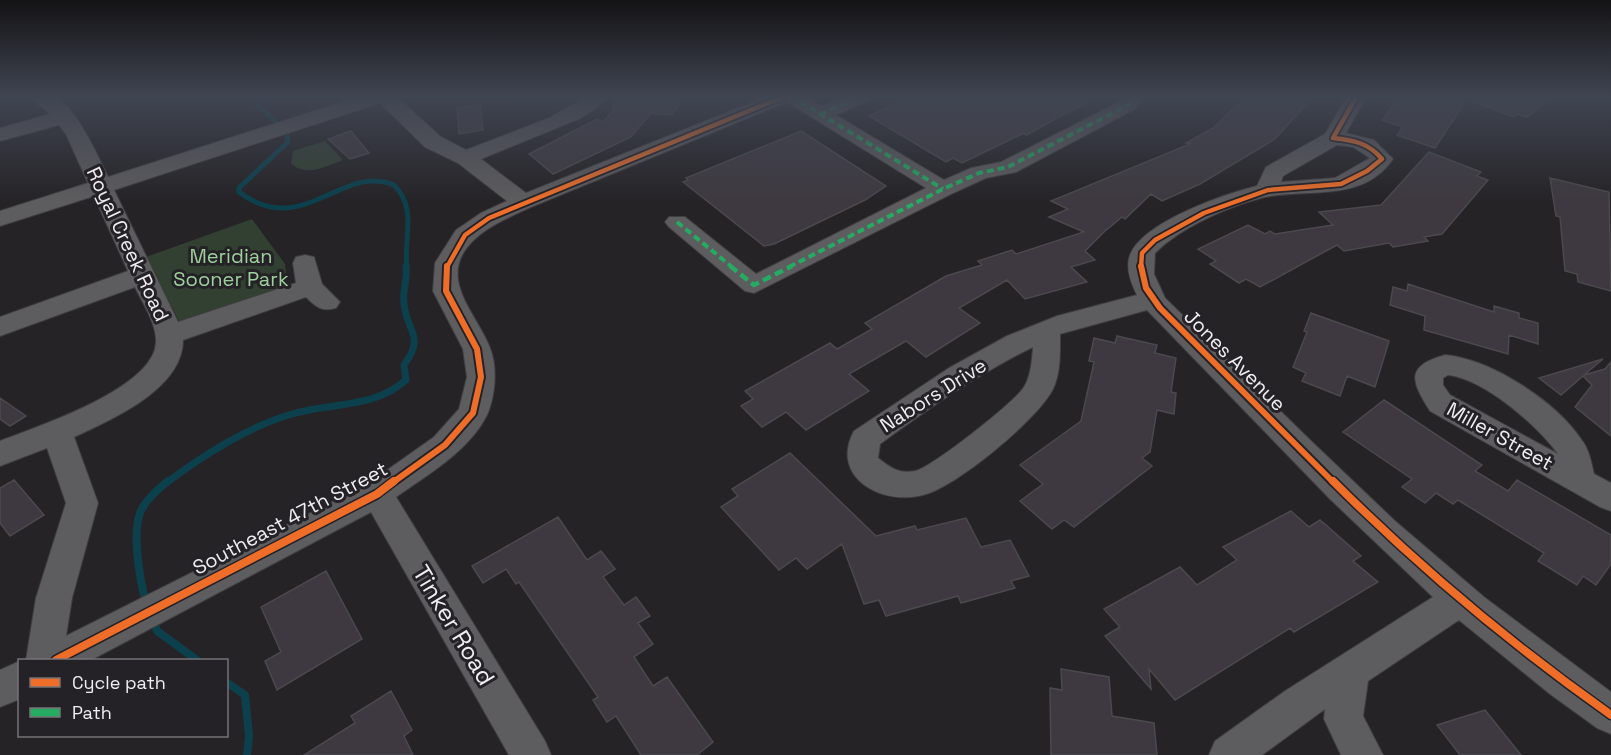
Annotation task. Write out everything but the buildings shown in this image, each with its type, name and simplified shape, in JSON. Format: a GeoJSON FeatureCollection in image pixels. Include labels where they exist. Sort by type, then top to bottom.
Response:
{"type":"FeatureCollection","features":[{"type":"Feature","properties":{"kind":"street","name":"Royal Creek Road"},"geometry":{"type":"LineString","coordinates":[[56,430],[128,396],[158,372],[166,359],[170,335],[75,131]]}},
{"type":"Feature","properties":{"kind":"street"},"geometry":{"type":"LineString","coordinates":[[0,219],[273,131]]}},
{"type":"Feature","properties":{"kind":"street"},"geometry":{"type":"LineString","coordinates":[[422,131],[434,142],[466,158],[505,185],[523,202],[698,131]]}},
{"type":"Feature","properties":{"kind":"street"},"geometry":{"type":"LineString","coordinates":[[466,158],[489,146],[529,131]]}},
{"type":"Feature","properties":{"kind":"street"},"geometry":{"type":"LineString","coordinates":[[848,131],[943,189]]}},
{"type":"Feature","properties":{"kind":"street"},"geometry":{"type":"LineString","coordinates":[[677,222],[754,285],[943,189],[980,173],[1008,167],[1077,131]]}},
{"type":"Feature","properties":{"kind":"street"},"geometry":{"type":"LineString","coordinates":[[1266,190],[1274,172],[1333,138],[1337,131]]}},
{"type":"Feature","properties":{"kind":"street","name":"Jones Avenue"},"geometry":{"type":"LineString","coordinates":[[1333,138],[1366,144],[1374,148],[1382,159],[1352,182],[1321,188],[1266,190],[1208,211],[1146,248],[1140,262],[1152,300],[1328,478],[1458,600],[1566,684],[1611,715]]}},
{"type":"Feature","properties":{"kind":"street","name":"Southeast 47th Street"},"geometry":{"type":"LineString","coordinates":[[58,659],[377,494],[445,445],[473,413],[481,376],[477,349],[446,291],[447,263],[465,235],[489,218],[523,202]]}},
{"type":"Feature","properties":{"kind":"street"},"geometry":{"type":"LineString","coordinates":[[0,327],[143,275]]}},
{"type":"Feature","properties":{"kind":"street"},"geometry":{"type":"LineString","coordinates":[[170,335],[314,284]]}},
{"type":"Feature","properties":{"kind":"street","name":"Nabors Drive"},"geometry":{"type":"LineString","coordinates":[[1047,330],[1044,372],[1035,396],[1011,419],[947,468],[922,483],[890,484],[862,463],[865,439],[886,423],[1017,343],[1047,330],[1085,316],[1152,300]]}},
{"type":"Feature","properties":{"kind":"street","name":"Miller Street"},"geometry":{"type":"LineString","coordinates":[[1580,479],[1572,449],[1554,426],[1497,384],[1468,370],[1445,365],[1428,374],[1429,386],[1440,403],[1501,439],[1580,479],[1611,498]]}},
{"type":"Feature","properties":{"kind":"street"},"geometry":{"type":"LineString","coordinates":[[0,454],[56,430],[82,503],[54,598],[44,659]]}},
{"type":"Feature","properties":{"kind":"street","name":"Tinker Road"},"geometry":{"type":"LineString","coordinates":[[377,494],[531,755]]}},
{"type":"Feature","properties":{"kind":"street"},"geometry":{"type":"LineString","coordinates":[[1229,755],[1458,600]]}},
{"type":"Feature","properties":{"kind":"street"},"geometry":{"type":"LineString","coordinates":[[1350,671],[1343,718],[1363,755]]}},
{"type":"Feature","properties":{"kind":"street"},"geometry":{"type":"LineString","coordinates":[[0,689],[18,681]]}},
{"type":"Feature","properties":{"kind":"green space"},"geometry":{"type":"Polygon","coordinates":[[[325,141],[343,160],[323,168],[309,170],[303,170],[291,163],[293,151],[325,141]]]}},
{"type":"Feature","properties":{"kind":"green space","name":"Meridian Sooner Park"},"geometry":{"type":"Polygon","coordinates":[[[252,219],[285,264],[287,282],[268,295],[180,323],[146,257],[252,219]]]}},
{"type":"Feature","properties":{"kind":"waterway"},"geometry":{"type":"LineString","coordinates":[[287,134],[288,142],[239,188],[239,192],[262,205],[282,208],[302,205],[357,184],[375,181],[394,185],[406,204],[408,214],[407,267]]}},
{"type":"Feature","properties":{"kind":"waterway"},"geometry":{"type":"LineString","coordinates":[[166,483],[211,452],[259,426],[307,410],[380,396],[406,380],[404,365],[414,347],[413,334],[405,313],[404,303],[406,266]]}},
{"type":"Feature","properties":{"kind":"waterway"},"geometry":{"type":"LineString","coordinates":[[146,603],[138,558],[138,522],[145,504],[168,481]]}},
{"type":"Feature","properties":{"kind":"waterway"},"geometry":{"type":"LineString","coordinates":[[153,619],[157,631],[196,659]]}},
{"type":"Feature","properties":{"kind":"waterway"},"geometry":{"type":"LineString","coordinates":[[228,683],[245,695],[249,736],[247,755]]}},
{"type":"Feature","properties":{"kind":"marked path"},"geometry":{"type":"LineString","coordinates":[[849,131],[943,189]]}},
{"type":"Feature","properties":{"kind":"marked path"},"geometry":{"type":"LineString","coordinates":[[677,222],[754,285],[943,189],[979,173],[1008,167],[1077,131]]}},
{"type":"Feature","properties":{"kind":"cycle path"},"geometry":{"type":"LineString","coordinates":[[58,659],[377,494],[445,445],[473,413],[481,377],[477,349],[446,291],[447,263],[465,235],[489,218],[523,202],[698,131]]}},
{"type":"Feature","properties":{"kind":"cycle path"},"geometry":{"type":"LineString","coordinates":[[1337,131],[1333,138],[1366,145],[1382,159],[1354,179],[1341,184],[1256,193],[1223,205],[1168,231],[1142,253],[1141,267],[1146,288],[1163,312],[1299,449],[1427,570],[1516,646],[1611,715]]}}]}
